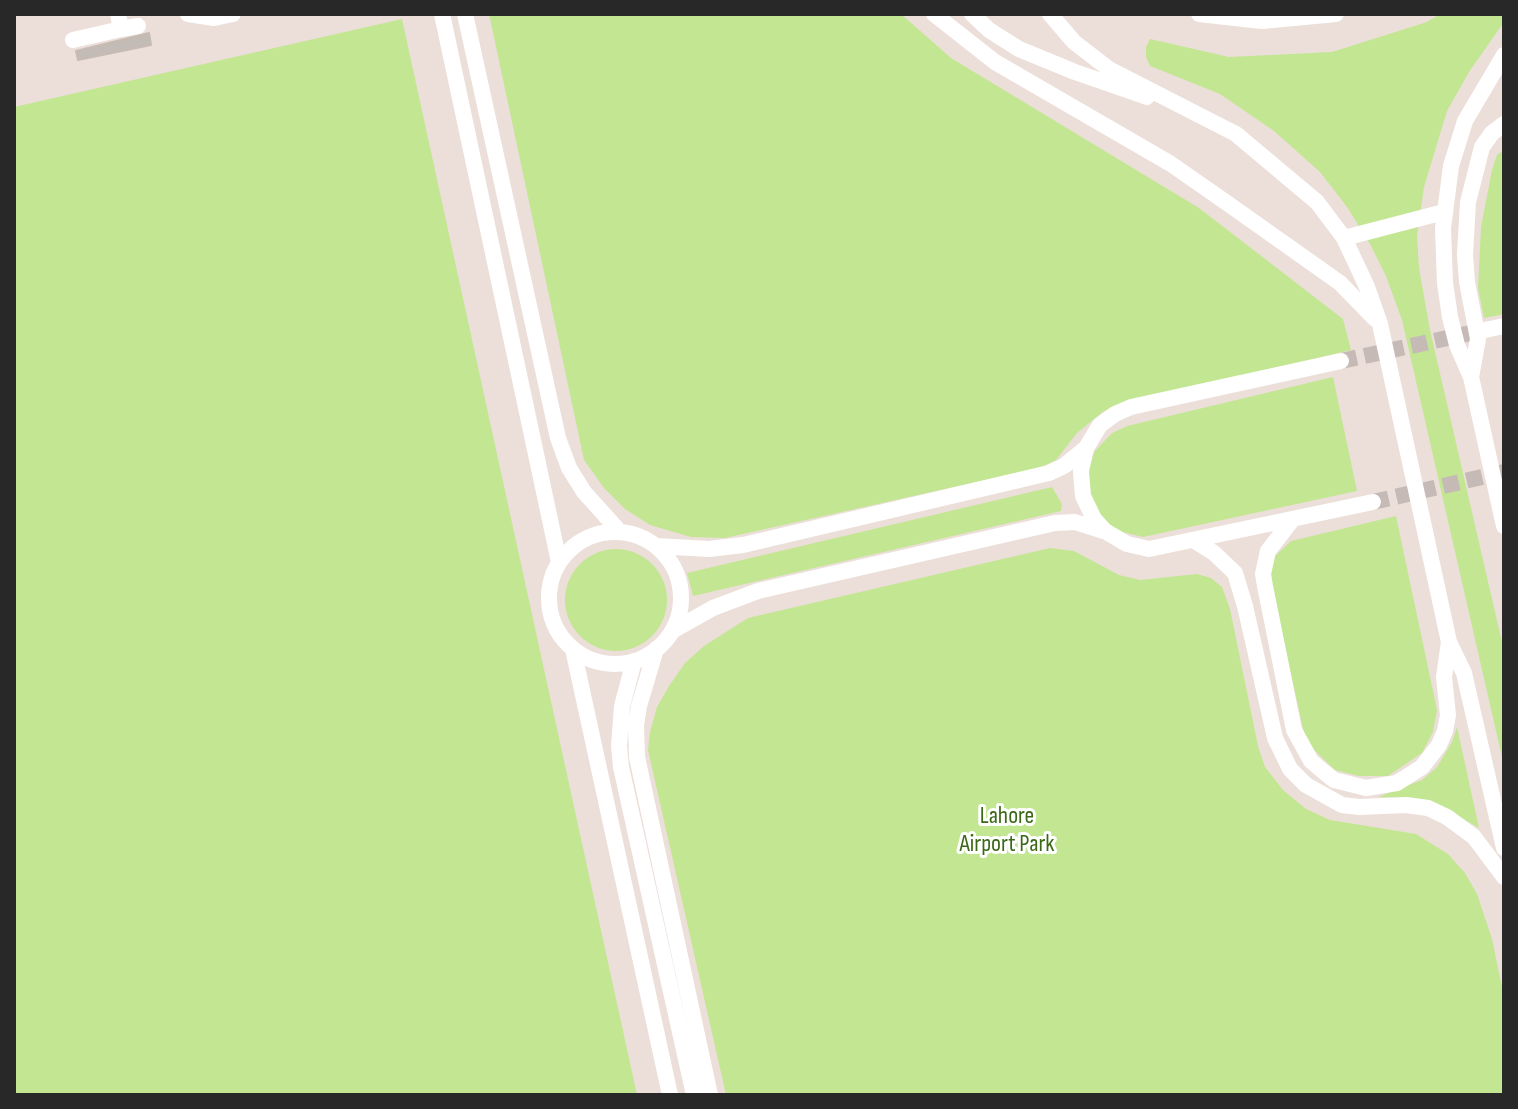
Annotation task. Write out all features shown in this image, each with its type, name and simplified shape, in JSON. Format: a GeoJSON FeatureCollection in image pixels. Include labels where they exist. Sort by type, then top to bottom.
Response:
{"type":"FeatureCollection","features":[{"type":"Feature","properties":{"kind":"street"},"geometry":{"type":"LineString","coordinates":[[188,14],[214,18],[233,14]]}},
{"type":"Feature","properties":{"kind":"street"},"geometry":{"type":"LineString","coordinates":[[465,14],[558,438],[569,468],[584,492],[620,532]]}},
{"type":"Feature","properties":{"kind":"street"},"geometry":{"type":"LineString","coordinates":[[934,14],[995,62],[1171,164],[1216,195],[1340,283],[1380,324]]}},
{"type":"Feature","properties":{"kind":"street"},"geometry":{"type":"LineString","coordinates":[[972,14],[989,30],[1019,49],[1075,72],[1180,106]]}},
{"type":"Feature","properties":{"kind":"street"},"geometry":{"type":"LineString","coordinates":[[1050,14],[1074,42],[1109,69],[1236,134],[1317,202],[1344,238],[1380,324],[1449,642],[1464,673],[1504,848]]}},
{"type":"Feature","properties":{"kind":"street"},"geometry":{"type":"LineString","coordinates":[[1199,14],[1262,21],[1336,14]]}},
{"type":"Feature","properties":{"kind":"street"},"geometry":{"type":"LineString","coordinates":[[440,18],[559,562]]}},
{"type":"Feature","properties":{"kind":"street"},"geometry":{"type":"LineString","coordinates":[[73,40],[120,22],[138,26]]}},
{"type":"Feature","properties":{"kind":"street"},"geometry":{"type":"LineString","coordinates":[[1502,520],[1471,377],[1457,345],[1450,317],[1445,283],[1444,212],[1451,166],[1465,121],[1504,55]]}},
{"type":"Feature","properties":{"kind":"street"},"geometry":{"type":"LineString","coordinates":[[1471,377],[1478,339],[1465,255],[1468,202],[1482,147],[1492,133],[1504,124]]}},
{"type":"Feature","properties":{"kind":"street"},"geometry":{"type":"LineString","coordinates":[[1344,238],[1444,212]]}},
{"type":"Feature","properties":{"kind":"street"},"geometry":{"type":"LineString","coordinates":[[1485,330],[1504,326]]}},
{"type":"Feature","properties":{"kind":"street"},"geometry":{"type":"LineString","coordinates":[[1105,531],[1094,519],[1083,496],[1081,471],[1086,448],[1100,425],[1123,410],[1341,361]]}},
{"type":"Feature","properties":{"kind":"street"},"geometry":{"type":"LineString","coordinates":[[656,546],[709,549],[743,545],[1049,473],[1064,466],[1086,448]]}},
{"type":"Feature","properties":{"kind":"street"},"geometry":{"type":"LineString","coordinates":[[672,631],[679,613],[681,595],[669,560],[656,546],[639,536],[620,532],[600,533],[581,541],[559,562],[552,577],[550,608],[562,637],[573,649],[602,663],[634,661],[656,649],[672,631],[713,608],[758,591],[1055,523],[1075,522],[1105,531],[1127,544],[1149,549],[1373,502]]}},
{"type":"Feature","properties":{"kind":"street"},"geometry":{"type":"LineString","coordinates":[[1292,520],[1271,546],[1263,574],[1294,730],[1311,761],[1334,780],[1366,788],[1397,783],[1422,767],[1439,745],[1445,731],[1448,715],[1444,677],[1449,642]]}},
{"type":"Feature","properties":{"kind":"street"},"geometry":{"type":"LineString","coordinates":[[1195,541],[1214,553],[1235,573],[1275,738],[1290,769],[1306,785],[1342,805],[1406,805],[1428,808],[1447,817],[1474,837],[1504,877]]}},
{"type":"Feature","properties":{"kind":"street"},"geometry":{"type":"LineString","coordinates":[[573,649],[670,1095]]}},
{"type":"Feature","properties":{"kind":"street"},"geometry":{"type":"LineString","coordinates":[[656,649],[639,706],[637,757],[710,1095]]}},
{"type":"Feature","properties":{"kind":"street"},"geometry":{"type":"LineString","coordinates":[[634,661],[622,706],[621,767],[694,1095]]}},
{"type":"Feature","properties":{"kind":"green space"},"geometry":{"type":"Polygon","coordinates":[[[489,14],[901,14],[951,58],[1199,208],[1343,319],[1351,350],[1104,411],[1077,433],[1056,460],[1039,468],[725,538],[691,537],[650,525],[625,509],[604,488],[584,460],[489,14]]]}},
{"type":"Feature","properties":{"kind":"green space"},"geometry":{"type":"Polygon","coordinates":[[[1440,14],[1504,14],[1504,22],[1469,72],[1447,111],[1424,187],[1417,236],[1419,268],[1430,330],[1504,651],[1504,766],[1402,320],[1370,244],[1320,172],[1274,131],[1220,94],[1150,66],[1146,57],[1150,39],[1229,57],[1332,52],[1427,22],[1440,14]]]}},
{"type":"Feature","properties":{"kind":"green space"},"geometry":{"type":"Polygon","coordinates":[[[402,19],[637,1095],[14,1095],[14,107],[402,19]]]}},
{"type":"Feature","properties":{"kind":"green space"},"geometry":{"type":"Polygon","coordinates":[[[1504,150],[1504,314],[1484,318],[1478,288],[1481,227],[1492,170],[1497,155],[1504,150]]]}},
{"type":"Feature","properties":{"kind":"green space"},"geometry":{"type":"Polygon","coordinates":[[[1333,377],[1357,491],[1143,537],[1118,531],[1105,521],[1091,500],[1090,463],[1095,451],[1112,433],[1127,426],[1333,377]]]}},
{"type":"Feature","properties":{"kind":"green space"},"geometry":{"type":"Polygon","coordinates":[[[1052,487],[1062,504],[1061,511],[693,596],[687,573],[1052,487]]]}},
{"type":"Feature","properties":{"kind":"green space"},"geometry":{"type":"Polygon","coordinates":[[[1396,516],[1437,710],[1433,732],[1422,753],[1388,776],[1359,776],[1335,770],[1312,748],[1304,733],[1269,575],[1274,557],[1291,541],[1396,516]]]}},
{"type":"Feature","properties":{"kind":"green space","name":"Lahore Airport Park"},"geometry":{"type":"Polygon","coordinates":[[[1050,548],[1074,551],[1119,575],[1140,580],[1197,574],[1211,578],[1222,587],[1230,609],[1265,767],[1283,790],[1306,809],[1330,820],[1416,834],[1448,854],[1465,873],[1477,894],[1492,939],[1504,997],[1504,1095],[726,1095],[648,750],[657,707],[669,686],[685,663],[704,646],[748,618],[1050,548]]]}},
{"type":"Feature","properties":{"kind":"green space"},"geometry":{"type":"Polygon","coordinates":[[[616,549],[635,553],[652,564],[663,581],[667,600],[663,619],[652,636],[635,647],[616,651],[597,647],[580,636],[569,619],[565,600],[569,581],[580,564],[597,553],[616,549]]]}},
{"type":"Feature","properties":{"kind":"green space"},"geometry":{"type":"Polygon","coordinates":[[[1457,727],[1479,828],[1437,804],[1415,798],[1378,797],[1422,780],[1437,767],[1457,727]]]}},
{"type":"Feature","properties":{"kind":"building"},"geometry":{"type":"Polygon","coordinates":[[[149,33],[151,45],[78,60],[76,51],[149,33]]]}},
{"type":"Feature","properties":{"kind":"tunnel"},"geometry":{"type":"LineString","coordinates":[[1341,361],[1485,330]]}},
{"type":"Feature","properties":{"kind":"tunnel"},"geometry":{"type":"LineString","coordinates":[[1373,502],[1504,472]]}}]}
